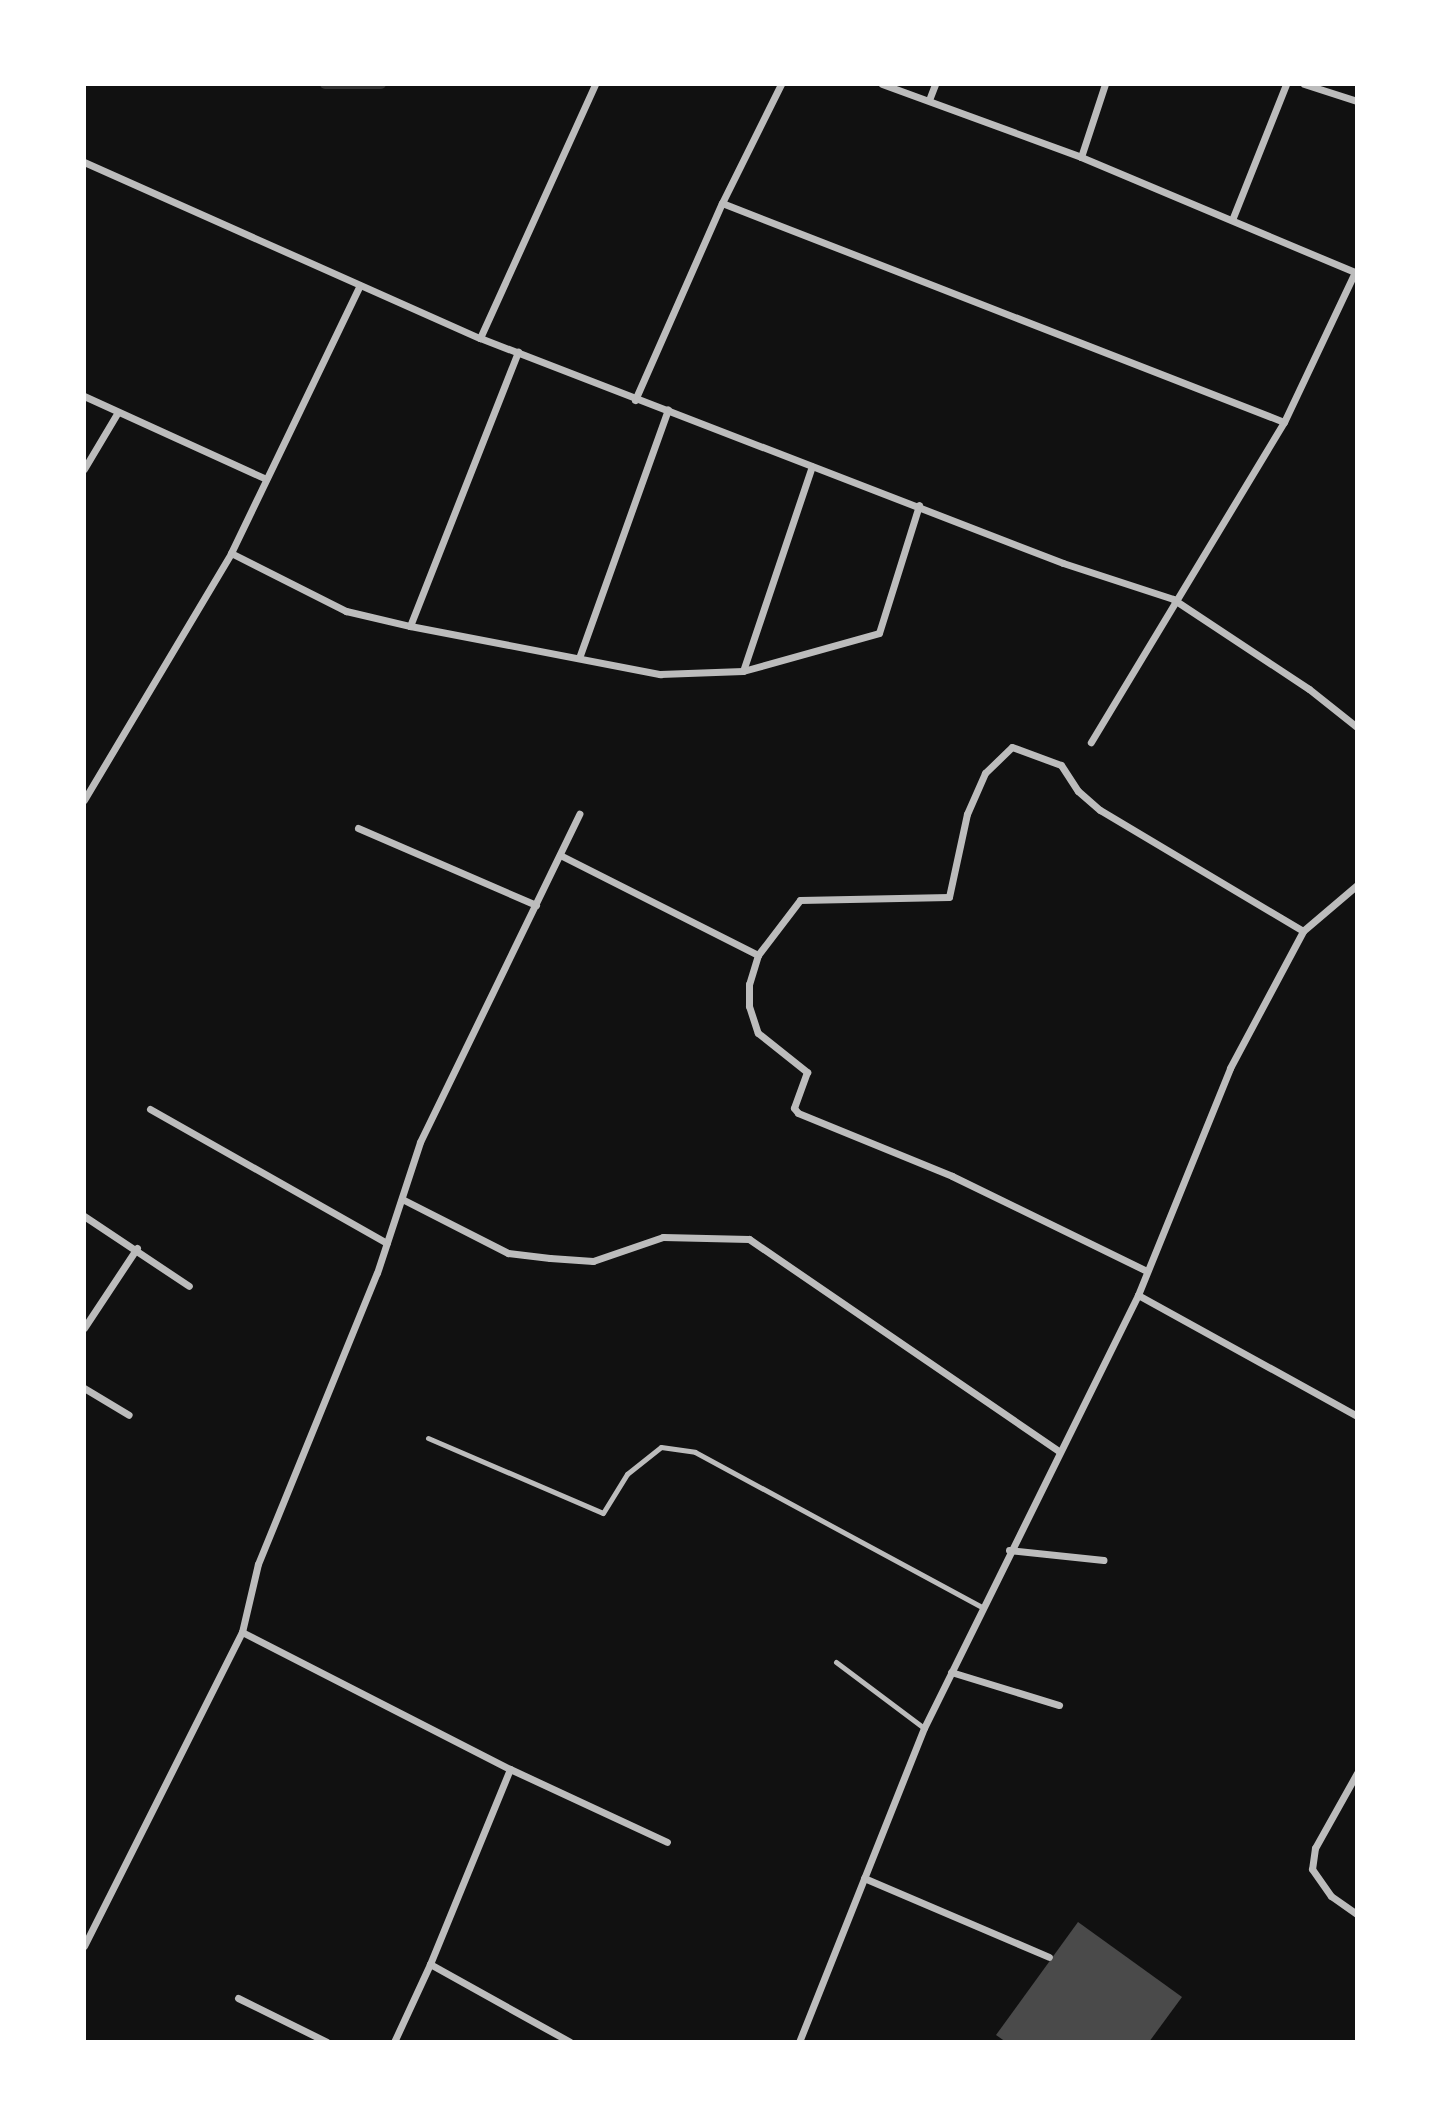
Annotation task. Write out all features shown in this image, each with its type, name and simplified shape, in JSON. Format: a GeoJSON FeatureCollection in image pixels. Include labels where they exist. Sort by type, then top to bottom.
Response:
{"type":"FeatureCollection","features":[{"type":"Feature","properties":{"kind":"street"},"geometry":{"type":"LineString","coordinates":[[481,338],[595,84]]}},
{"type":"Feature","properties":{"kind":"street"},"geometry":{"type":"LineString","coordinates":[[635,400],[722,203],[781,84]]}},
{"type":"Feature","properties":{"kind":"street"},"geometry":{"type":"LineString","coordinates":[[882,84],[1081,158],[1355,274],[1284,422],[1173,599],[1091,742]]}},
{"type":"Feature","properties":{"kind":"street"},"geometry":{"type":"LineString","coordinates":[[929,100],[935,84]]}},
{"type":"Feature","properties":{"kind":"street"},"geometry":{"type":"LineString","coordinates":[[1081,158],[1105,84]]}},
{"type":"Feature","properties":{"kind":"street"},"geometry":{"type":"LineString","coordinates":[[1232,220],[1286,84]]}},
{"type":"Feature","properties":{"kind":"street"},"geometry":{"type":"LineString","coordinates":[[1304,84],[1357,101]]}},
{"type":"Feature","properties":{"kind":"street"},"geometry":{"type":"LineString","coordinates":[[84,162],[481,338],[635,400],[668,409],[1063,562],[1173,599],[1309,690],[1357,727]]}},
{"type":"Feature","properties":{"kind":"street"},"geometry":{"type":"LineString","coordinates":[[722,203],[1284,422]]}},
{"type":"Feature","properties":{"kind":"street"},"geometry":{"type":"LineString","coordinates":[[84,800],[231,553],[360,285]]}},
{"type":"Feature","properties":{"kind":"street"},"geometry":{"type":"LineString","coordinates":[[410,626],[518,352]]}},
{"type":"Feature","properties":{"kind":"street"},"geometry":{"type":"LineString","coordinates":[[84,396],[266,479]]}},
{"type":"Feature","properties":{"kind":"street"},"geometry":{"type":"LineString","coordinates":[[579,658],[668,409]]}},
{"type":"Feature","properties":{"kind":"street"},"geometry":{"type":"LineString","coordinates":[[84,469],[118,412]]}},
{"type":"Feature","properties":{"kind":"street"},"geometry":{"type":"LineString","coordinates":[[743,671],[813,466]]}},
{"type":"Feature","properties":{"kind":"street"},"geometry":{"type":"LineString","coordinates":[[231,553],[346,611],[410,626],[660,674],[743,671],[879,633],[919,505]]}},
{"type":"Feature","properties":{"kind":"street"},"geometry":{"type":"LineString","coordinates":[[1147,1271],[952,1175],[798,1113],[794,1108],[807,1072],[758,1033],[749,1006],[749,984],[758,955],[800,900],[949,897],[967,814],[985,773],[1012,747],[1061,765],[1078,791],[1100,810],[1303,931]]}},
{"type":"Feature","properties":{"kind":"street"},"geometry":{"type":"LineString","coordinates":[[84,1945],[242,1632],[258,1564],[387,1243],[420,1142],[579,814]]}},
{"type":"Feature","properties":{"kind":"street"},"geometry":{"type":"LineString","coordinates":[[358,828],[536,905]]}},
{"type":"Feature","properties":{"kind":"street"},"geometry":{"type":"LineString","coordinates":[[560,855],[758,955]]}},
{"type":"Feature","properties":{"kind":"street"},"geometry":{"type":"LineString","coordinates":[[799,2042],[924,1728],[1009,1550],[1138,1295],[1230,1068],[1303,931],[1357,885]]}},
{"type":"Feature","properties":{"kind":"street"},"geometry":{"type":"LineString","coordinates":[[150,1109],[387,1243]]}},
{"type":"Feature","properties":{"kind":"street"},"geometry":{"type":"LineString","coordinates":[[402,1199],[508,1252],[550,1258],[593,1261],[663,1237],[749,1239],[1059,1451]]}},
{"type":"Feature","properties":{"kind":"street"},"geometry":{"type":"LineString","coordinates":[[84,1216],[137,1248],[189,1286]]}},
{"type":"Feature","properties":{"kind":"street"},"geometry":{"type":"LineString","coordinates":[[84,1328],[137,1248]]}},
{"type":"Feature","properties":{"kind":"street"},"geometry":{"type":"LineString","coordinates":[[1138,1295],[1357,1416]]}},
{"type":"Feature","properties":{"kind":"street"},"geometry":{"type":"LineString","coordinates":[[84,1388],[129,1415]]}},
{"type":"Feature","properties":{"kind":"street"},"geometry":{"type":"LineString","coordinates":[[1009,1550],[1103,1560]]}},
{"type":"Feature","properties":{"kind":"street"},"geometry":{"type":"LineString","coordinates":[[242,1632],[510,1769],[667,1842]]}},
{"type":"Feature","properties":{"kind":"street"},"geometry":{"type":"LineString","coordinates":[[951,1672],[1059,1705]]}},
{"type":"Feature","properties":{"kind":"street"},"geometry":{"type":"LineString","coordinates":[[394,2042],[430,1964],[510,1769]]}},
{"type":"Feature","properties":{"kind":"street"},"geometry":{"type":"LineString","coordinates":[[1357,1773],[1315,1848],[1312,1869],[1331,1896],[1357,1914]]}},
{"type":"Feature","properties":{"kind":"street"},"geometry":{"type":"LineString","coordinates":[[864,1878],[1049,1957]]}},
{"type":"Feature","properties":{"kind":"street"},"geometry":{"type":"LineString","coordinates":[[430,1964],[570,2042]]}},
{"type":"Feature","properties":{"kind":"street"},"geometry":{"type":"LineString","coordinates":[[238,1998],[327,2042]]}},
{"type":"Feature","properties":{"kind":"lane"},"geometry":{"type":"LineString","coordinates":[[428,1438],[603,1513],[627,1474],[662,1447],[695,1452],[982,1607]]}},
{"type":"Feature","properties":{"kind":"lane"},"geometry":{"type":"LineString","coordinates":[[836,1662],[924,1728]]}},
{"type":"Feature","properties":{"kind":"building"},"geometry":{"type":"Polygon","coordinates":[[[1078,1922],[1182,1997],[1149,2042],[1006,2042],[996,2035],[1078,1922]]]}},
{"type":"Feature","properties":{"kind":"waterway"},"geometry":{"type":"LineString","coordinates":[[325,84],[381,84]]}}]}
